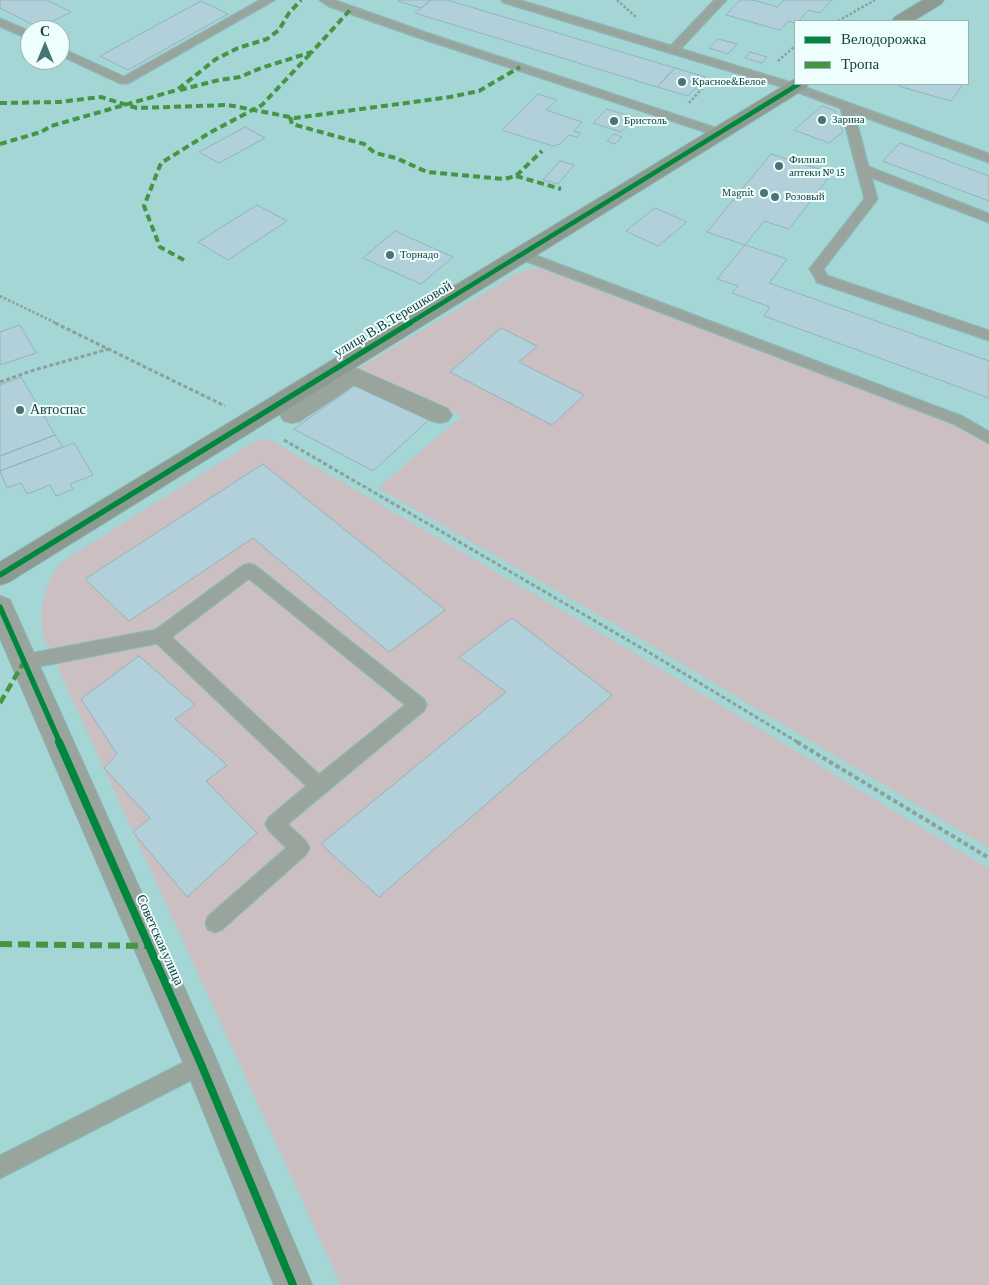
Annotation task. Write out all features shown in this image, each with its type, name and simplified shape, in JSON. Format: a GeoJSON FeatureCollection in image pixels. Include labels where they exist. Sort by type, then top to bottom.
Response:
{"type":"FeatureCollection","features":[{"type":"Feature","properties":{"kind":"street"},"geometry":{"type":"LineString","coordinates":[[903,20],[936,0]]}},
{"type":"Feature","properties":{"kind":"street","name":"улица В.В.Терешковой"},"geometry":{"type":"LineString","coordinates":[[0,575],[166,474],[250,420],[345,371],[522,255],[797,85]]}},
{"type":"Feature","properties":{"kind":"street"},"geometry":{"type":"LineString","coordinates":[[292,416],[345,371],[440,416]]}},
{"type":"Feature","properties":{"kind":"street","name":"Советская улица"},"geometry":{"type":"LineString","coordinates":[[0,607],[201,1064],[293,1285]]}},
{"type":"Feature","properties":{"kind":"lane"},"geometry":{"type":"LineString","coordinates":[[70,55],[124,81],[268,0]]}},
{"type":"Feature","properties":{"kind":"lane"},"geometry":{"type":"LineString","coordinates":[[326,0],[422,35],[720,133]]}},
{"type":"Feature","properties":{"kind":"lane"},"geometry":{"type":"LineString","coordinates":[[507,0],[794,84]]}},
{"type":"Feature","properties":{"kind":"lane"},"geometry":{"type":"LineString","coordinates":[[674,50],[721,0]]}},
{"type":"Feature","properties":{"kind":"lane"},"geometry":{"type":"LineString","coordinates":[[0,22],[20,31]]}},
{"type":"Feature","properties":{"kind":"lane"},"geometry":{"type":"LineString","coordinates":[[797,85],[989,158]]}},
{"type":"Feature","properties":{"kind":"lane"},"geometry":{"type":"LineString","coordinates":[[846,105],[871,199],[816,269],[822,280],[989,336]]}},
{"type":"Feature","properties":{"kind":"lane"},"geometry":{"type":"LineString","coordinates":[[862,169],[989,218]]}},
{"type":"Feature","properties":{"kind":"lane"},"geometry":{"type":"LineString","coordinates":[[522,255],[958,420],[989,438]]}},
{"type":"Feature","properties":{"kind":"lane"},"geometry":{"type":"LineString","coordinates":[[24,662],[160,636],[249,570],[418,705],[275,824],[300,848],[215,923]]}},
{"type":"Feature","properties":{"kind":"lane"},"geometry":{"type":"LineString","coordinates":[[160,636],[319,786]]}},
{"type":"Feature","properties":{"kind":"lane"},"geometry":{"type":"LineString","coordinates":[[0,1167],[201,1064]]}},
{"type":"Feature","properties":{"kind":"path"},"geometry":{"type":"LineString","coordinates":[[840,20],[875,0]]}},
{"type":"Feature","properties":{"kind":"path"},"geometry":{"type":"LineString","coordinates":[[675,118],[724,65]]}},
{"type":"Feature","properties":{"kind":"path"},"geometry":{"type":"LineString","coordinates":[[0,296],[215,400],[650,653],[989,858]]}},
{"type":"Feature","properties":{"kind":"path"},"geometry":{"type":"LineString","coordinates":[[0,382],[34,370],[110,349]]}},
{"type":"Feature","properties":{"kind":"shaded area"},"geometry":{"type":"Polygon","coordinates":[[[537,268],[547,269],[953,424],[989,444],[989,848],[649,644],[378,488],[462,416],[357,369],[522,271],[537,268]]]}},
{"type":"Feature","properties":{"kind":"shaded area"},"geometry":{"type":"Polygon","coordinates":[[[262,439],[270,440],[640,656],[989,869],[989,1285],[341,1285],[44,638],[41,620],[43,600],[49,582],[60,563],[205,472],[262,439]]]}},
{"type":"Feature","properties":{"kind":"building"},"geometry":{"type":"Polygon","coordinates":[[[0,0],[47,0],[71,12],[55,20],[23,20],[0,8],[0,0]]]}},
{"type":"Feature","properties":{"kind":"building"},"geometry":{"type":"Polygon","coordinates":[[[431,0],[421,8],[398,1],[431,0]]]}},
{"type":"Feature","properties":{"kind":"building"},"geometry":{"type":"Polygon","coordinates":[[[431,0],[447,0],[675,68],[657,87],[415,13],[431,0]]]}},
{"type":"Feature","properties":{"kind":"building"},"geometry":{"type":"Polygon","coordinates":[[[740,0],[753,0],[778,7],[784,0],[832,0],[820,13],[808,10],[800,20],[794,20],[794,23],[788,21],[780,30],[726,15],[740,0]]]}},
{"type":"Feature","properties":{"kind":"building"},"geometry":{"type":"Polygon","coordinates":[[[201,1],[228,14],[128,70],[100,56],[201,1]]]}},
{"type":"Feature","properties":{"kind":"building"},"geometry":{"type":"Polygon","coordinates":[[[718,39],[737,44],[728,54],[709,48],[718,39]]]}},
{"type":"Feature","properties":{"kind":"building"},"geometry":{"type":"Polygon","coordinates":[[[750,52],[767,57],[762,63],[745,58],[750,52]]]}},
{"type":"Feature","properties":{"kind":"building","name":"Красное&Белое"},"geometry":{"type":"Polygon","coordinates":[[[675,68],[706,77],[688,96],[657,87],[675,68]]]}},
{"type":"Feature","properties":{"kind":"building"},"geometry":{"type":"Polygon","coordinates":[[[898,85],[962,85],[951,101],[898,85]]]}},
{"type":"Feature","properties":{"kind":"building"},"geometry":{"type":"Polygon","coordinates":[[[538,94],[557,100],[546,110],[582,122],[574,131],[581,133],[577,137],[569,135],[560,144],[553,146],[502,130],[538,94]]]}},
{"type":"Feature","properties":{"kind":"building","name":"Зарина"},"geometry":{"type":"Polygon","coordinates":[[[822,106],[835,111],[843,132],[829,143],[794,130],[822,106]]]}},
{"type":"Feature","properties":{"kind":"building","name":"Бристоль"},"geometry":{"type":"Polygon","coordinates":[[[607,109],[635,118],[621,132],[593,123],[607,109]]]}},
{"type":"Feature","properties":{"kind":"building"},"geometry":{"type":"Polygon","coordinates":[[[245,127],[265,138],[219,163],[199,152],[245,127]]]}},
{"type":"Feature","properties":{"kind":"building"},"geometry":{"type":"Polygon","coordinates":[[[614,134],[622,137],[615,144],[607,141],[614,134]]]}},
{"type":"Feature","properties":{"kind":"building"},"geometry":{"type":"Polygon","coordinates":[[[900,143],[989,176],[989,201],[883,161],[900,143]]]}},
{"type":"Feature","properties":{"kind":"building","name":"Розовый"},"geometry":{"type":"Polygon","coordinates":[[[771,154],[832,173],[789,229],[764,221],[745,245],[707,232],[771,154]]]}},
{"type":"Feature","properties":{"kind":"building"},"geometry":{"type":"Polygon","coordinates":[[[560,161],[574,165],[558,184],[543,180],[560,161]]]}},
{"type":"Feature","properties":{"kind":"building"},"geometry":{"type":"Polygon","coordinates":[[[257,205],[287,221],[228,260],[198,242],[257,205]]]}},
{"type":"Feature","properties":{"kind":"building"},"geometry":{"type":"Polygon","coordinates":[[[655,208],[687,222],[658,246],[626,231],[655,208]]]}},
{"type":"Feature","properties":{"kind":"building"},"geometry":{"type":"Polygon","coordinates":[[[395,231],[453,257],[421,284],[363,258],[395,231]]]}},
{"type":"Feature","properties":{"kind":"building"},"geometry":{"type":"Polygon","coordinates":[[[745,245],[787,259],[769,283],[989,361],[989,398],[764,316],[770,307],[732,293],[738,286],[717,279],[745,245]]]}},
{"type":"Feature","properties":{"kind":"building"},"geometry":{"type":"Polygon","coordinates":[[[20,325],[36,353],[0,365],[0,332],[20,325]]]}},
{"type":"Feature","properties":{"kind":"building"},"geometry":{"type":"Polygon","coordinates":[[[501,328],[537,346],[519,362],[584,395],[552,425],[450,372],[501,328]]]}},
{"type":"Feature","properties":{"kind":"building","name":"Автоспас"},"geometry":{"type":"Polygon","coordinates":[[[21,377],[55,435],[0,456],[0,385],[21,377]]]}},
{"type":"Feature","properties":{"kind":"building"},"geometry":{"type":"Polygon","coordinates":[[[358,383],[430,419],[373,471],[294,429],[358,383]]]}},
{"type":"Feature","properties":{"kind":"building"},"geometry":{"type":"Polygon","coordinates":[[[55,435],[63,447],[0,471],[0,456],[55,435]]]}},
{"type":"Feature","properties":{"kind":"building"},"geometry":{"type":"Polygon","coordinates":[[[74,443],[93,475],[70,484],[73,489],[56,496],[50,485],[27,494],[21,483],[7,488],[0,471],[74,443]]]}},
{"type":"Feature","properties":{"kind":"building"},"geometry":{"type":"Polygon","coordinates":[[[263,464],[445,610],[389,652],[253,538],[129,621],[85,579],[263,464]]]}},
{"type":"Feature","properties":{"kind":"building"},"geometry":{"type":"Polygon","coordinates":[[[512,618],[612,695],[379,897],[321,844],[506,692],[459,657],[512,618]]]}},
{"type":"Feature","properties":{"kind":"building"},"geometry":{"type":"Polygon","coordinates":[[[139,656],[195,705],[175,719],[227,765],[206,781],[257,833],[187,897],[133,832],[150,818],[104,768],[117,754],[81,699],[139,656]]]}},
{"type":"Feature","properties":{"kind":"marked path"},"geometry":{"type":"LineString","coordinates":[[0,144],[41,132],[51,126],[177,90],[216,59],[238,48],[267,39],[279,30],[289,13],[301,0]]}},
{"type":"Feature","properties":{"kind":"marked path"},"geometry":{"type":"LineString","coordinates":[[180,90],[219,80],[240,77],[261,68],[312,52],[350,10]]}},
{"type":"Feature","properties":{"kind":"marked path"},"geometry":{"type":"LineString","coordinates":[[184,260],[160,247],[144,206],[161,163],[211,132],[262,105],[312,52]]}},
{"type":"Feature","properties":{"kind":"marked path"},"geometry":{"type":"LineString","coordinates":[[0,103],[59,102],[101,97],[137,108],[228,105],[295,118],[450,97],[479,91],[520,67]]}},
{"type":"Feature","properties":{"kind":"marked path"},"geometry":{"type":"LineString","coordinates":[[290,117],[292,124],[364,144],[375,153],[396,158],[427,172],[504,179],[516,176],[542,151]]}},
{"type":"Feature","properties":{"kind":"marked path"},"geometry":{"type":"LineString","coordinates":[[516,176],[561,189]]}},
{"type":"Feature","properties":{"kind":"marked path"},"geometry":{"type":"LineString","coordinates":[[0,703],[24,662]]}},
{"type":"Feature","properties":{"kind":"marked path"},"geometry":{"type":"LineString","coordinates":[[0,944],[149,946]]}},
{"type":"Feature","properties":{"kind":"cycle path"},"geometry":{"type":"LineString","coordinates":[[0,575],[797,85]]}},
{"type":"Feature","properties":{"kind":"cycle path"},"geometry":{"type":"LineString","coordinates":[[0,607],[201,1064],[293,1285]]}},
{"type":"Feature","properties":{"kind":"place","name":"Красное&Белое"},"geometry":{"type":"Point","coordinates":[682,82]}},
{"type":"Feature","properties":{"kind":"place","name":"Зарина"},"geometry":{"type":"Point","coordinates":[822,120]}},
{"type":"Feature","properties":{"kind":"place","name":"Бристоль"},"geometry":{"type":"Point","coordinates":[614,121]}},
{"type":"Feature","properties":{"kind":"place","name":"Филиал аптеки № 15"},"geometry":{"type":"Point","coordinates":[779,166]}},
{"type":"Feature","properties":{"kind":"place","name":"Magnit"},"geometry":{"type":"Point","coordinates":[764,193]}},
{"type":"Feature","properties":{"kind":"place","name":"Розовый"},"geometry":{"type":"Point","coordinates":[775,197]}},
{"type":"Feature","properties":{"kind":"place","name":"Торнадо"},"geometry":{"type":"Point","coordinates":[390,255]}},
{"type":"Feature","properties":{"kind":"place","name":"Автоспас"},"geometry":{"type":"Point","coordinates":[20,410]}}]}
